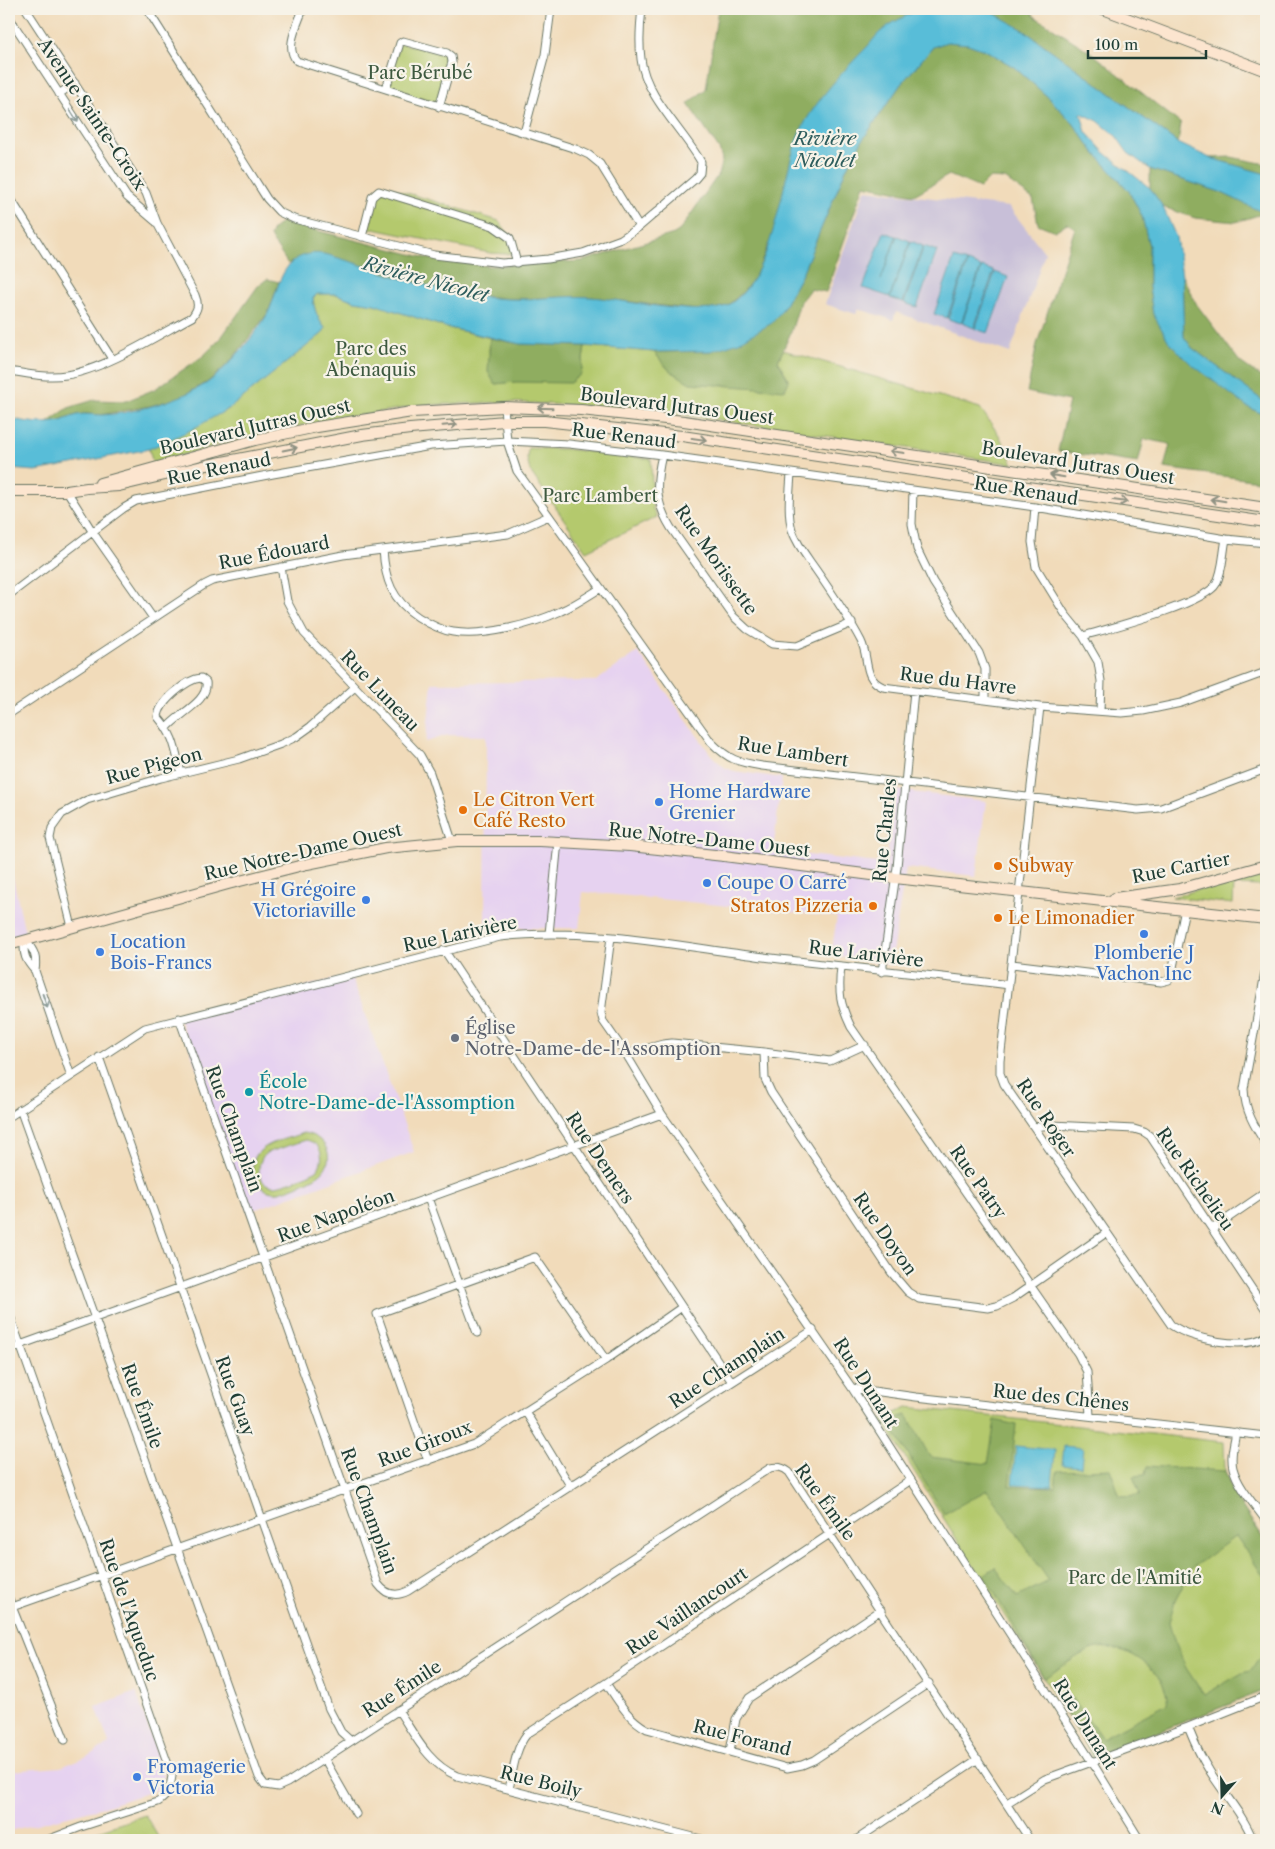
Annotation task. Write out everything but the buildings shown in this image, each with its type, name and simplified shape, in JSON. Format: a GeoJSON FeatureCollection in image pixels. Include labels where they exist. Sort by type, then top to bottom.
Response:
{"type":"FeatureCollection","features":[{"type":"Feature","properties":{"kind":"main road"},"geometry":{"type":"LineString","coordinates":[[1103,9],[1266,71]]}},
{"type":"Feature","properties":{"kind":"main road","name":"Boulevard Jutras Ouest"},"geometry":{"type":"LineString","coordinates":[[88,488],[120,477],[256,440],[317,427],[412,412],[504,407],[581,410],[684,421],[1266,508]]}},
{"type":"Feature","properties":{"kind":"main road","name":"Boulevard Jutras Ouest"},"geometry":{"type":"LineString","coordinates":[[9,491],[67,491],[119,486],[207,465],[362,435],[505,421],[544,421],[682,436],[1266,522]]}},
{"type":"Feature","properties":{"kind":"main road","name":"Rue Notre-Dame Ouest"},"geometry":{"type":"LineString","coordinates":[[9,945],[307,864],[386,848],[452,841],[604,844],[724,856],[895,878],[1266,919]]}},
{"type":"Feature","properties":{"kind":"main road","name":"Rue Cartier"},"geometry":{"type":"LineString","coordinates":[[1102,900],[1180,889],[1266,866]]}},
{"type":"Feature","properties":{"kind":"street","name":"Avenue Sainte-Croix"},"geometry":{"type":"LineString","coordinates":[[26,9],[146,193],[157,223],[196,295],[197,310],[192,317],[112,359]]}},
{"type":"Feature","properties":{"kind":"street"},"geometry":{"type":"LineString","coordinates":[[147,9],[267,199],[279,212],[294,219],[434,255],[484,262],[517,263],[583,253],[621,240],[639,227],[700,173],[701,162],[656,97],[644,71],[640,47],[642,9]]}},
{"type":"Feature","properties":{"kind":"street"},"geometry":{"type":"LineString","coordinates":[[303,9],[292,40],[292,56],[297,61],[439,107],[524,132],[589,155],[600,164],[639,227]]}},
{"type":"Feature","properties":{"kind":"street"},"geometry":{"type":"LineString","coordinates":[[524,132],[546,54],[552,9]]}},
{"type":"Feature","properties":{"kind":"street","name":"Avenue Sainte-Croix"},"geometry":{"type":"LineString","coordinates":[[9,17],[127,197],[157,223]]}},
{"type":"Feature","properties":{"kind":"street"},"geometry":{"type":"LineString","coordinates":[[386,89],[400,43],[403,41],[410,41],[447,53],[451,56],[452,62],[439,107]]}},
{"type":"Feature","properties":{"kind":"street"},"geometry":{"type":"LineString","coordinates":[[59,94],[75,83]]}},
{"type":"Feature","properties":{"kind":"street"},"geometry":{"type":"LineString","coordinates":[[362,237],[372,197],[379,191],[493,226],[510,238],[517,263]]}},
{"type":"Feature","properties":{"kind":"street"},"geometry":{"type":"LineString","coordinates":[[9,196],[112,359],[66,376],[9,371]]}},
{"type":"Feature","properties":{"kind":"street","name":"Rue Lambert"},"geometry":{"type":"LineString","coordinates":[[504,407],[507,441],[517,471],[711,742],[734,761],[905,783],[1149,810],[1161,808],[1266,769]]}},
{"type":"Feature","properties":{"kind":"street","name":"Rue Renaud"},"geometry":{"type":"LineString","coordinates":[[9,595],[124,508],[147,498],[432,446],[507,441],[569,444],[662,455],[1035,507],[1226,539],[1266,543]]}},
{"type":"Feature","properties":{"kind":"street","name":"Rue Morissette"},"geometry":{"type":"LineString","coordinates":[[662,455],[656,486],[662,511],[671,528],[739,623],[772,644],[787,646],[805,644],[852,622]]}},
{"type":"Feature","properties":{"kind":"street","name":"Rue du Havre"},"geometry":{"type":"LineString","coordinates":[[791,473],[789,515],[795,537],[804,554],[852,622],[863,645],[869,675],[876,684],[883,687],[1040,707],[1122,713],[1172,705],[1266,672]]}},
{"type":"Feature","properties":{"kind":"street"},"geometry":{"type":"LineString","coordinates":[[913,490],[912,524],[917,549],[933,582],[979,653],[985,669],[985,700]]}},
{"type":"Feature","properties":{"kind":"street"},"geometry":{"type":"LineString","coordinates":[[67,491],[92,531],[153,618]]}},
{"type":"Feature","properties":{"kind":"street"},"geometry":{"type":"LineString","coordinates":[[1035,507],[1032,542],[1036,567],[1060,607],[1083,636],[1098,662],[1100,672],[1100,711]]}},
{"type":"Feature","properties":{"kind":"street","name":"Rue Édouard"},"geometry":{"type":"LineString","coordinates":[[9,714],[212,581],[343,555],[508,534],[549,516]]}},
{"type":"Feature","properties":{"kind":"street"},"geometry":{"type":"LineString","coordinates":[[1083,636],[1143,618],[1205,595],[1215,586],[1226,539]]}},
{"type":"Feature","properties":{"kind":"street"},"geometry":{"type":"LineString","coordinates":[[383,550],[384,570],[390,586],[401,604],[431,625],[453,632],[481,632],[538,620],[562,611],[601,588]]}},
{"type":"Feature","properties":{"kind":"street","name":"Rue Luneau"},"geometry":{"type":"LineString","coordinates":[[281,567],[287,601],[304,632],[420,755],[430,773],[452,841]]}},
{"type":"Feature","properties":{"kind":"street"},"geometry":{"type":"LineString","coordinates":[[167,728],[205,694],[206,682],[201,678],[194,678],[160,707],[158,717],[174,741],[181,773]]}},
{"type":"Feature","properties":{"kind":"street","name":"Rue Pigeon"},"geometry":{"type":"LineString","coordinates":[[72,927],[50,838],[50,833],[56,821],[62,814],[87,800],[238,759],[281,744],[296,737],[355,687]]}},
{"type":"Feature","properties":{"kind":"street","name":"Rue Charles"},"geometry":{"type":"LineString","coordinates":[[882,972],[895,878],[914,691]]}},
{"type":"Feature","properties":{"kind":"street","name":"Rue Roger"},"geometry":{"type":"LineString","coordinates":[[1040,707],[1000,1073],[1004,1084],[1106,1233],[1172,1325],[1178,1330],[1197,1337],[1242,1344],[1256,1342],[1266,1336]]}},
{"type":"Feature","properties":{"kind":"street"},"geometry":{"type":"LineString","coordinates":[[549,934],[558,842]]}},
{"type":"Feature","properties":{"kind":"street"},"geometry":{"type":"LineString","coordinates":[[1012,964],[1161,982],[1169,980],[1185,909]]}},
{"type":"Feature","properties":{"kind":"street","name":"Rue Larivière"},"geometry":{"type":"LineString","coordinates":[[9,1117],[144,1028],[444,950],[522,934],[611,937],[882,972],[1009,985]]}},
{"type":"Feature","properties":{"kind":"street","name":"Rue Dunant"},"geometry":{"type":"LineString","coordinates":[[611,937],[601,1013],[603,1021],[626,1054],[662,1114],[852,1388],[1140,1840]]}},
{"type":"Feature","properties":{"kind":"street"},"geometry":{"type":"LineString","coordinates":[[25,940],[23,950],[26,961],[35,972],[71,1076]]}},
{"type":"Feature","properties":{"kind":"street","name":"Rue Demers"},"geometry":{"type":"LineString","coordinates":[[444,950],[732,1382]]}},
{"type":"Feature","properties":{"kind":"street","name":"Rue Patry"},"geometry":{"type":"LineString","coordinates":[[841,967],[839,993],[844,1012],[851,1027],[1032,1285],[1084,1364],[1087,1372],[1090,1416]]}},
{"type":"Feature","properties":{"kind":"street"},"geometry":{"type":"LineString","coordinates":[[1266,967],[1244,1089],[1245,1102],[1250,1117],[1266,1144]]}},
{"type":"Feature","properties":{"kind":"street","name":"Rue Champlain"},"geometry":{"type":"LineString","coordinates":[[179,1018],[378,1584],[388,1593],[398,1595],[408,1591],[813,1330]]}},
{"type":"Feature","properties":{"kind":"street"},"geometry":{"type":"LineString","coordinates":[[626,1054],[672,1043],[830,1061],[865,1045]]}},
{"type":"Feature","properties":{"kind":"street","name":"Rue Doyon"},"geometry":{"type":"LineString","coordinates":[[764,1052],[765,1079],[771,1092],[891,1272],[908,1292],[919,1299],[988,1308],[1005,1302],[1032,1285],[1106,1233]]}},
{"type":"Feature","properties":{"kind":"street","name":"Rue Guay"},"geometry":{"type":"LineString","coordinates":[[99,1057],[329,1709],[341,1732],[351,1741]]}},
{"type":"Feature","properties":{"kind":"street","name":"Rue Émile"},"geometry":{"type":"LineString","coordinates":[[20,1109],[259,1777],[265,1785],[278,1787],[770,1468],[778,1466],[789,1472],[1030,1840]]}},
{"type":"Feature","properties":{"kind":"street","name":"Rue Napoléon"},"geometry":{"type":"LineString","coordinates":[[9,1352],[20,1345],[662,1114]]}},
{"type":"Feature","properties":{"kind":"street","name":"Rue Richelieu"},"geometry":{"type":"LineString","coordinates":[[1034,1127],[1052,1125],[1134,1129],[1144,1132],[1157,1145],[1266,1310]]}},
{"type":"Feature","properties":{"kind":"street"},"geometry":{"type":"LineString","coordinates":[[1212,1229],[1266,1192]]}},
{"type":"Feature","properties":{"kind":"street"},"geometry":{"type":"LineString","coordinates":[[428,1198],[477,1333]]}},
{"type":"Feature","properties":{"kind":"street"},"geometry":{"type":"LineString","coordinates":[[428,1461],[377,1314],[535,1257],[606,1360]]}},
{"type":"Feature","properties":{"kind":"street","name":"Rue Giroux"},"geometry":{"type":"LineString","coordinates":[[10,1602],[100,1575],[474,1444],[606,1360],[682,1307]]}},
{"type":"Feature","properties":{"kind":"street","name":"Rue de l'Aqueduc"},"geometry":{"type":"LineString","coordinates":[[9,1313],[172,1776],[167,1796],[158,1802],[47,1840]]}},
{"type":"Feature","properties":{"kind":"street","name":"Rue des Chênes"},"geometry":{"type":"LineString","coordinates":[[852,1388],[916,1397],[1266,1436]]}},
{"type":"Feature","properties":{"kind":"street"},"geometry":{"type":"LineString","coordinates":[[524,1411],[571,1487]]}},
{"type":"Feature","properties":{"kind":"street"},"geometry":{"type":"LineString","coordinates":[[1236,1432],[1233,1467],[1238,1481],[1266,1521]]}},
{"type":"Feature","properties":{"kind":"street","name":"Rue Vaillancourt"},"geometry":{"type":"LineString","coordinates":[[509,1789],[518,1752],[527,1734],[606,1684],[911,1480]]}},
{"type":"Feature","properties":{"kind":"street"},"geometry":{"type":"LineString","coordinates":[[10,1602],[64,1740]]}},
{"type":"Feature","properties":{"kind":"street"},"geometry":{"type":"LineString","coordinates":[[730,1751],[736,1720],[749,1698],[881,1610]]}},
{"type":"Feature","properties":{"kind":"street","name":"Rue Forand"},"geometry":{"type":"LineString","coordinates":[[606,1684],[630,1718],[640,1726],[652,1731],[787,1768],[802,1766],[814,1760],[928,1683]]}},
{"type":"Feature","properties":{"kind":"street"},"geometry":{"type":"LineString","coordinates":[[1007,1803],[1046,1778],[1188,1727],[1266,1696]]}},
{"type":"Feature","properties":{"kind":"street","name":"Rue Boily"},"geometry":{"type":"LineString","coordinates":[[398,1710],[425,1752],[445,1771],[457,1776],[705,1840]]}},
{"type":"Feature","properties":{"kind":"street"},"geometry":{"type":"LineString","coordinates":[[1188,1727],[1209,1770],[1236,1809],[1252,1840]]}},
{"type":"Feature","properties":{"kind":"street"},"geometry":{"type":"LineString","coordinates":[[324,1758],[356,1814]]}},
{"type":"Feature","properties":{"kind":"street"},"geometry":{"type":"LineString","coordinates":[[856,1840],[978,1759]]}},
{"type":"Feature","properties":{"kind":"shaded area"},"geometry":{"type":"Polygon","coordinates":[[[865,190],[1009,207],[1045,253],[1010,353],[896,312],[893,320],[859,309],[856,314],[825,304],[865,190]]]}},
{"type":"Feature","properties":{"kind":"shaded area"},"geometry":{"type":"Polygon","coordinates":[[[638,652],[711,755],[724,767],[734,771],[782,778],[773,851],[886,864],[895,790],[986,801],[976,876],[906,868],[890,965],[831,955],[837,917],[583,892],[579,928],[506,928],[485,931],[486,736],[448,735],[426,742],[432,683],[596,681],[638,652]]]}},
{"type":"Feature","properties":{"kind":"shaded area"},"geometry":{"type":"Polygon","coordinates":[[[11,869],[25,932],[9,938],[9,870],[11,869]]]}},
{"type":"Feature","properties":{"kind":"shaded area"},"geometry":{"type":"Polygon","coordinates":[[[351,975],[414,1152],[248,1212],[179,1018],[351,975]]]}},
{"type":"Feature","properties":{"kind":"shaded area"},"geometry":{"type":"Polygon","coordinates":[[[136,1692],[164,1774],[159,1789],[107,1806],[9,1831],[9,1771],[61,1767],[88,1756],[109,1743],[96,1707],[136,1692]]]}},
{"type":"Feature","properties":{"kind":"green space"},"geometry":{"type":"Polygon","coordinates":[[[718,9],[920,9],[884,29],[767,247],[756,276],[743,292],[727,306],[704,311],[590,297],[508,299],[461,293],[429,286],[323,254],[298,258],[288,264],[270,237],[273,229],[282,222],[435,260],[490,266],[582,261],[674,234],[680,230],[718,175],[722,160],[719,149],[688,104],[706,89],[718,9]]]}},
{"type":"Feature","properties":{"kind":"green space"},"geometry":{"type":"Polygon","coordinates":[[[985,9],[1031,9],[1034,16],[1092,53],[1181,124],[1178,143],[1022,29],[985,9]]]}},
{"type":"Feature","properties":{"kind":"green space"},"geometry":{"type":"Polygon","coordinates":[[[947,42],[968,44],[987,51],[1014,67],[1048,97],[1073,123],[1094,152],[1129,191],[1142,216],[1149,246],[1149,287],[1153,314],[1246,406],[1266,416],[1266,482],[1164,468],[1170,444],[1144,439],[1138,463],[1058,451],[1069,401],[1027,392],[1037,344],[1075,228],[1067,223],[1055,231],[1038,224],[1033,199],[1005,179],[990,178],[980,188],[949,175],[914,195],[864,185],[826,292],[810,289],[800,302],[791,332],[778,361],[789,381],[785,390],[690,383],[669,370],[654,352],[711,351],[782,310],[801,276],[847,167],[863,139],[901,84],[933,47],[947,42]]]}},
{"type":"Feature","properties":{"kind":"green space","name":"Parc Bérubé"},"geometry":{"type":"Polygon","coordinates":[[[400,43],[451,56],[439,107],[386,89],[400,43]]]}},
{"type":"Feature","properties":{"kind":"green space"},"geometry":{"type":"Polygon","coordinates":[[[1231,157],[1266,164],[1266,174],[1210,158],[1231,157]]]}},
{"type":"Feature","properties":{"kind":"green space"},"geometry":{"type":"Polygon","coordinates":[[[1150,169],[1220,192],[1265,213],[1236,222],[1195,218],[1163,207],[1150,188],[1150,169]]]}},
{"type":"Feature","properties":{"kind":"green space"},"geometry":{"type":"Polygon","coordinates":[[[382,188],[391,188],[499,221],[511,239],[514,252],[506,254],[490,253],[369,228],[378,193],[382,188]]]}},
{"type":"Feature","properties":{"kind":"green space"},"geometry":{"type":"Polygon","coordinates":[[[1182,276],[1197,305],[1240,362],[1266,380],[1266,403],[1192,348],[1184,337],[1182,276]]]}},
{"type":"Feature","properties":{"kind":"green space"},"geometry":{"type":"Polygon","coordinates":[[[267,279],[279,282],[268,313],[230,362],[208,382],[178,398],[150,406],[100,415],[77,415],[47,423],[68,408],[94,400],[126,401],[155,389],[203,356],[220,339],[258,286],[267,279]]]}},
{"type":"Feature","properties":{"kind":"green space","name":"Parc des Abénaquis"},"geometry":{"type":"Polygon","coordinates":[[[317,294],[336,294],[445,327],[490,338],[489,351],[495,384],[581,374],[585,346],[654,352],[669,370],[789,380],[778,361],[783,350],[980,408],[999,435],[1013,464],[648,409],[508,402],[423,405],[318,422],[229,441],[153,464],[149,449],[230,408],[323,333],[325,328],[318,318],[313,298],[317,294]]]}},
{"type":"Feature","properties":{"kind":"green space"},"geometry":{"type":"Polygon","coordinates":[[[490,338],[520,344],[585,346],[581,374],[570,383],[516,382],[495,384],[488,372],[490,338]]]}},
{"type":"Feature","properties":{"kind":"green space","name":"Parc Lambert"},"geometry":{"type":"Polygon","coordinates":[[[528,448],[566,449],[651,459],[653,509],[657,517],[586,551],[530,471],[527,459],[528,448]]]}},
{"type":"Feature","properties":{"kind":"green space"},"geometry":{"type":"Polygon","coordinates":[[[1266,871],[1266,876],[1262,877],[1261,886],[1234,885],[1233,904],[1172,897],[1266,871]]]}},
{"type":"Feature","properties":{"kind":"green space"},"geometry":{"type":"Polygon","coordinates":[[[303,1133],[316,1137],[325,1146],[328,1158],[327,1165],[323,1171],[309,1181],[283,1191],[271,1192],[264,1189],[258,1184],[253,1171],[253,1163],[256,1156],[270,1144],[303,1133]],[[306,1140],[266,1153],[262,1158],[259,1168],[259,1174],[264,1182],[275,1186],[296,1180],[317,1170],[321,1161],[321,1152],[311,1142],[306,1140]]]}},
{"type":"Feature","properties":{"kind":"green space","name":"Parc de l'Amitié"},"geometry":{"type":"Polygon","coordinates":[[[907,1407],[1224,1442],[1225,1471],[1232,1491],[1266,1543],[1266,1690],[1093,1757],[882,1420],[907,1407]]]}},
{"type":"Feature","properties":{"kind":"green space"},"geometry":{"type":"Polygon","coordinates":[[[907,1415],[930,1457],[988,1464],[995,1420],[1016,1425],[1009,1486],[1055,1487],[1057,1471],[1110,1469],[1120,1496],[1140,1495],[1133,1476],[1145,1475],[1147,1466],[1225,1471],[1232,1491],[1266,1543],[1266,1580],[1236,1536],[1192,1568],[1175,1601],[1169,1622],[1174,1640],[1186,1668],[1204,1695],[1242,1673],[1251,1671],[1258,1660],[1266,1655],[1266,1690],[1093,1757],[1060,1702],[1071,1697],[1102,1738],[1167,1704],[1166,1692],[1160,1679],[1149,1667],[1134,1656],[1117,1649],[1108,1648],[1099,1648],[1085,1652],[1044,1678],[984,1575],[995,1567],[1017,1597],[1049,1581],[987,1490],[944,1514],[887,1420],[907,1415]]]}},
{"type":"Feature","properties":{"kind":"green space"},"geometry":{"type":"Polygon","coordinates":[[[145,1815],[160,1840],[72,1840],[145,1815]]]}},
{"type":"Feature","properties":{"kind":"water","name":"Rivière Nicolet"},"geometry":{"type":"Polygon","coordinates":[[[920,9],[988,10],[1022,29],[1178,143],[1210,158],[1266,174],[1266,214],[1220,192],[1150,169],[1128,153],[1116,136],[1098,121],[1081,113],[1086,132],[1104,152],[1150,188],[1163,207],[1176,237],[1182,276],[1184,337],[1192,348],[1266,403],[1266,416],[1246,406],[1190,363],[1169,342],[1153,314],[1149,287],[1149,246],[1142,216],[1129,191],[1094,152],[1073,123],[1048,97],[1014,67],[987,51],[968,44],[947,42],[933,47],[901,84],[863,139],[847,167],[801,276],[782,310],[772,323],[739,342],[711,351],[654,352],[585,346],[520,344],[445,327],[336,294],[317,294],[313,298],[318,318],[325,328],[323,333],[230,408],[189,431],[149,449],[36,471],[9,469],[9,418],[28,422],[48,423],[83,414],[101,415],[127,412],[170,400],[207,383],[231,361],[249,341],[263,321],[286,269],[299,257],[309,254],[329,255],[422,285],[490,298],[591,297],[663,307],[703,310],[719,308],[730,304],[745,291],[757,273],[766,252],[774,229],[797,139],[810,114],[838,78],[880,32],[920,9]]]}},
{"type":"Feature","properties":{"kind":"water"},"geometry":{"type":"Polygon","coordinates":[[[884,232],[896,236],[881,280],[897,236],[910,241],[890,297],[863,288],[884,232]]]}},
{"type":"Feature","properties":{"kind":"water"},"geometry":{"type":"Polygon","coordinates":[[[911,241],[923,246],[903,302],[890,298],[911,241]]]}},
{"type":"Feature","properties":{"kind":"water"},"geometry":{"type":"Polygon","coordinates":[[[924,246],[937,251],[917,307],[904,303],[924,246]]]}},
{"type":"Feature","properties":{"kind":"water"},"geometry":{"type":"Polygon","coordinates":[[[954,258],[967,262],[947,318],[934,314],[954,258]]]}},
{"type":"Feature","properties":{"kind":"water"},"geometry":{"type":"Polygon","coordinates":[[[968,262],[981,267],[961,323],[948,319],[968,262]]]}},
{"type":"Feature","properties":{"kind":"water"},"geometry":{"type":"Polygon","coordinates":[[[982,267],[994,271],[974,328],[962,323],[982,267]]]}},
{"type":"Feature","properties":{"kind":"water"},"geometry":{"type":"Polygon","coordinates":[[[995,272],[1008,277],[988,333],[975,329],[995,272]]]}},
{"type":"Feature","properties":{"kind":"water"},"geometry":{"type":"Polygon","coordinates":[[[1016,1446],[1055,1450],[1052,1486],[1012,1484],[1016,1446]]]}},
{"type":"Feature","properties":{"kind":"water"},"geometry":{"type":"Polygon","coordinates":[[[1064,1446],[1083,1448],[1081,1467],[1062,1465],[1064,1446]]]}},
{"type":"Feature","properties":{"kind":"place","name":"Home Hardware Grenier"},"geometry":{"type":"Point","coordinates":[659,802]}},
{"type":"Feature","properties":{"kind":"place","name":"Le Citron Vert Café Resto"},"geometry":{"type":"Point","coordinates":[463,810]}},
{"type":"Feature","properties":{"kind":"place","name":"Subway"},"geometry":{"type":"Point","coordinates":[998,866]}},
{"type":"Feature","properties":{"kind":"place","name":"Coupe O Carré"},"geometry":{"type":"Point","coordinates":[707,883]}},
{"type":"Feature","properties":{"kind":"place","name":"H Grégoire Victoriaville"},"geometry":{"type":"Point","coordinates":[366,900]}},
{"type":"Feature","properties":{"kind":"place","name":"Stratos Pizzeria"},"geometry":{"type":"Point","coordinates":[873,906]}},
{"type":"Feature","properties":{"kind":"place","name":"Le Limonadier"},"geometry":{"type":"Point","coordinates":[998,918]}},
{"type":"Feature","properties":{"kind":"place","name":"Plomberie J Vachon Inc"},"geometry":{"type":"Point","coordinates":[1144,934]}},
{"type":"Feature","properties":{"kind":"place","name":"Location Bois-Francs"},"geometry":{"type":"Point","coordinates":[100,952]}},
{"type":"Feature","properties":{"kind":"place","name":"Église Notre-Dame-de-l'Assomption"},"geometry":{"type":"Point","coordinates":[455,1038]}},
{"type":"Feature","properties":{"kind":"place","name":"École Notre-Dame-de-l'Assomption"},"geometry":{"type":"Point","coordinates":[249,1092]}},
{"type":"Feature","properties":{"kind":"place","name":"Fromagerie Victoria"},"geometry":{"type":"Point","coordinates":[137,1777]}}]}
